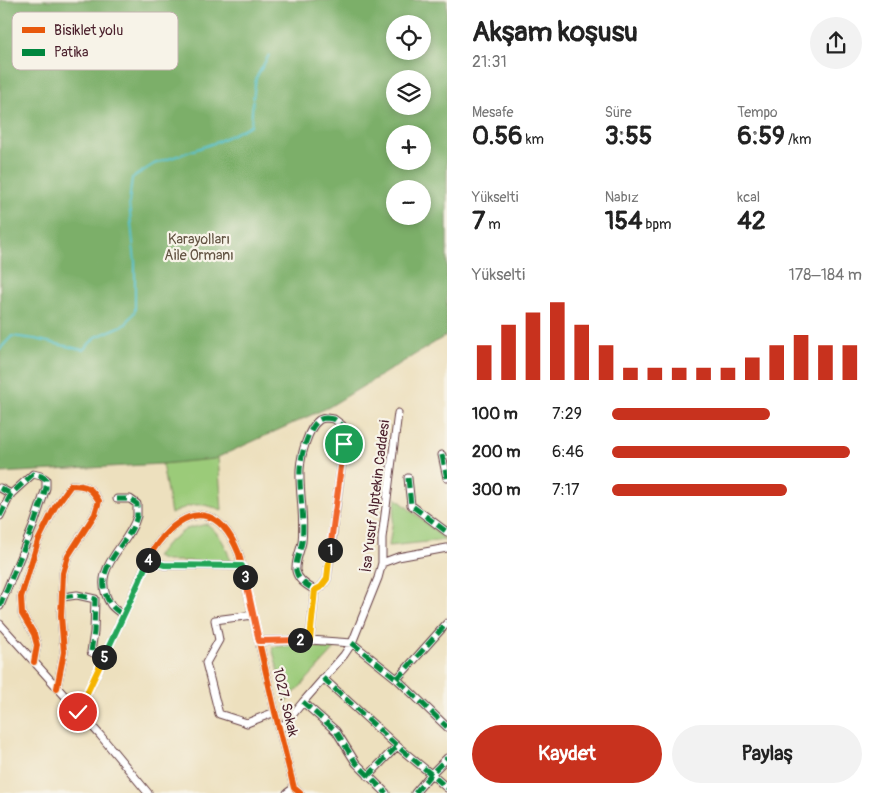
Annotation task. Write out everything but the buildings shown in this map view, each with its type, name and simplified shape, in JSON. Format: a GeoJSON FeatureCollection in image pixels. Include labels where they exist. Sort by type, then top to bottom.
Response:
{"type":"FeatureCollection","features":[{"type":"Feature","properties":{"kind":"street","name":"İsa Yusuf Alptekin Caddesi"},"geometry":{"type":"LineString","coordinates":[[280,730],[352,643],[378,578],[382,563],[382,538],[398,413]]}},
{"type":"Feature","properties":{"kind":"street"},"geometry":{"type":"LineString","coordinates":[[326,418],[334,419],[342,425],[344,444],[327,579],[321,587],[315,590],[300,580],[296,573],[296,563],[302,542],[300,468],[309,434],[320,420],[326,418]]}},
{"type":"Feature","properties":{"kind":"street"},"geometry":{"type":"LineString","coordinates":[[447,458],[442,455],[447,478]]}},
{"type":"Feature","properties":{"kind":"street"},"geometry":{"type":"LineString","coordinates":[[0,516],[11,494],[34,474],[46,479],[46,488],[34,524],[0,606]]}},
{"type":"Feature","properties":{"kind":"street"},"geometry":{"type":"LineString","coordinates":[[408,478],[411,505],[447,532]]}},
{"type":"Feature","properties":{"kind":"street"},"geometry":{"type":"LineString","coordinates":[[34,662],[37,645],[34,634],[22,614],[21,597],[38,542],[55,507],[71,485],[83,485],[93,492],[99,501],[95,514],[68,556],[63,573],[61,616],[64,652],[57,688]]}},
{"type":"Feature","properties":{"kind":"street"},"geometry":{"type":"LineString","coordinates":[[0,488],[11,494]]}},
{"type":"Feature","properties":{"kind":"street"},"geometry":{"type":"LineString","coordinates":[[117,499],[130,499],[137,504],[137,514],[132,529],[104,574],[104,587],[110,602],[123,615]]}},
{"type":"Feature","properties":{"kind":"street","name":"1027. Sokak"},"geometry":{"type":"LineString","coordinates":[[78,712],[148,559],[158,543],[169,530],[189,516],[198,515],[212,518],[225,528],[234,542],[242,566],[275,712],[297,790]]}},
{"type":"Feature","properties":{"kind":"street"},"geometry":{"type":"LineString","coordinates":[[382,563],[398,557],[447,548]]}},
{"type":"Feature","properties":{"kind":"street"},"geometry":{"type":"LineString","coordinates":[[148,559],[164,565],[242,566]]}},
{"type":"Feature","properties":{"kind":"street"},"geometry":{"type":"LineString","coordinates":[[310,640],[315,590]]}},
{"type":"Feature","properties":{"kind":"street"},"geometry":{"type":"LineString","coordinates":[[63,597],[77,595],[95,599],[91,652],[104,658]]}},
{"type":"Feature","properties":{"kind":"street"},"geometry":{"type":"LineString","coordinates":[[253,615],[215,620],[219,640],[206,663],[219,714],[246,723],[275,712]]}},
{"type":"Feature","properties":{"kind":"street"},"geometry":{"type":"LineString","coordinates":[[397,679],[447,623]]}},
{"type":"Feature","properties":{"kind":"street"},"geometry":{"type":"LineString","coordinates":[[0,624],[148,793]]}},
{"type":"Feature","properties":{"kind":"street"},"geometry":{"type":"LineString","coordinates":[[259,641],[310,640],[352,643],[397,679],[447,727]]}},
{"type":"Feature","properties":{"kind":"street"},"geometry":{"type":"LineString","coordinates":[[323,678],[397,746],[447,788]]}},
{"type":"Feature","properties":{"kind":"street"},"geometry":{"type":"LineString","coordinates":[[302,702],[336,731],[356,763],[386,793]]}},
{"type":"Feature","properties":{"kind":"street"},"geometry":{"type":"LineString","coordinates":[[368,776],[397,746]]}},
{"type":"Feature","properties":{"kind":"street"},"geometry":{"type":"LineString","coordinates":[[415,793],[447,758]]}},
{"type":"Feature","properties":{"kind":"street"},"geometry":{"type":"LineString","coordinates":[[288,793],[297,790]]}},
{"type":"Feature","properties":{"kind":"green space","name":"Karayolları Aile Ormanı"},"geometry":{"type":"Polygon","coordinates":[[[0,0],[447,0],[447,335],[329,407],[214,459],[162,464],[0,473],[0,0]]]}},
{"type":"Feature","properties":{"kind":"green space"},"geometry":{"type":"Polygon","coordinates":[[[218,457],[222,510],[196,505],[171,514],[162,464],[218,457]]]}},
{"type":"Feature","properties":{"kind":"green space"},"geometry":{"type":"Polygon","coordinates":[[[396,498],[446,540],[389,546],[396,498]]]}},
{"type":"Feature","properties":{"kind":"green space"},"geometry":{"type":"Polygon","coordinates":[[[207,524],[222,540],[230,561],[166,561],[156,557],[166,544],[186,529],[207,524]]]}},
{"type":"Feature","properties":{"kind":"green space"},"geometry":{"type":"Polygon","coordinates":[[[292,645],[335,649],[286,702],[272,647],[292,645]]]}},
{"type":"Feature","properties":{"kind":"waterway"},"geometry":{"type":"LineString","coordinates":[[0,349],[12,336],[35,339],[83,350],[96,337],[126,324],[135,311],[135,263],[129,203],[132,178],[154,164],[217,142],[251,125],[256,78],[269,55]]}},
{"type":"Feature","properties":{"kind":"marked path"},"geometry":{"type":"LineString","coordinates":[[326,418],[334,419],[342,425],[344,444],[327,579],[321,587],[315,590],[306,585],[296,571],[303,533],[300,469],[308,435],[319,420],[326,418]]}},
{"type":"Feature","properties":{"kind":"marked path"},"geometry":{"type":"LineString","coordinates":[[442,455],[447,478]]}},
{"type":"Feature","properties":{"kind":"marked path"},"geometry":{"type":"LineString","coordinates":[[0,516],[11,494],[33,474],[46,479],[46,488],[34,524],[0,606]]}},
{"type":"Feature","properties":{"kind":"marked path"},"geometry":{"type":"LineString","coordinates":[[408,478],[411,505],[447,532]]}},
{"type":"Feature","properties":{"kind":"marked path"},"geometry":{"type":"LineString","coordinates":[[0,488],[11,494]]}},
{"type":"Feature","properties":{"kind":"marked path"},"geometry":{"type":"LineString","coordinates":[[117,499],[130,499],[137,504],[137,516],[133,527],[112,559],[104,580],[105,592],[111,605],[123,615]]}},
{"type":"Feature","properties":{"kind":"marked path"},"geometry":{"type":"LineString","coordinates":[[310,640],[315,590]]}},
{"type":"Feature","properties":{"kind":"marked path"},"geometry":{"type":"LineString","coordinates":[[63,597],[77,595],[95,599],[91,652],[104,658]]}},
{"type":"Feature","properties":{"kind":"marked path"},"geometry":{"type":"LineString","coordinates":[[397,679],[447,623]]}},
{"type":"Feature","properties":{"kind":"marked path"},"geometry":{"type":"LineString","coordinates":[[352,643],[397,679],[447,727]]}},
{"type":"Feature","properties":{"kind":"marked path"},"geometry":{"type":"LineString","coordinates":[[323,678],[397,746],[447,788]]}},
{"type":"Feature","properties":{"kind":"marked path"},"geometry":{"type":"LineString","coordinates":[[303,702],[336,731],[356,763],[386,793]]}},
{"type":"Feature","properties":{"kind":"marked path"},"geometry":{"type":"LineString","coordinates":[[368,776],[397,746]]}},
{"type":"Feature","properties":{"kind":"marked path"},"geometry":{"type":"LineString","coordinates":[[415,793],[447,758]]}},
{"type":"Feature","properties":{"kind":"cycle path"},"geometry":{"type":"LineString","coordinates":[[34,662],[37,645],[34,634],[22,614],[21,597],[38,541],[55,507],[71,485],[85,487],[91,490],[99,501],[95,514],[68,556],[63,573],[61,616],[64,652],[57,688]]}},
{"type":"Feature","properties":{"kind":"cycle path"},"geometry":{"type":"LineString","coordinates":[[79,712],[147,561],[158,543],[181,521],[192,516],[203,516],[213,519],[223,526],[239,554],[294,788],[300,793]]}},
{"type":"Feature","properties":{"kind":"route"},"geometry":{"type":"LineString","coordinates":[[78,712],[148,559],[164,565],[242,566],[259,641],[310,640],[315,590],[321,587],[327,579],[344,444]]}}]}
